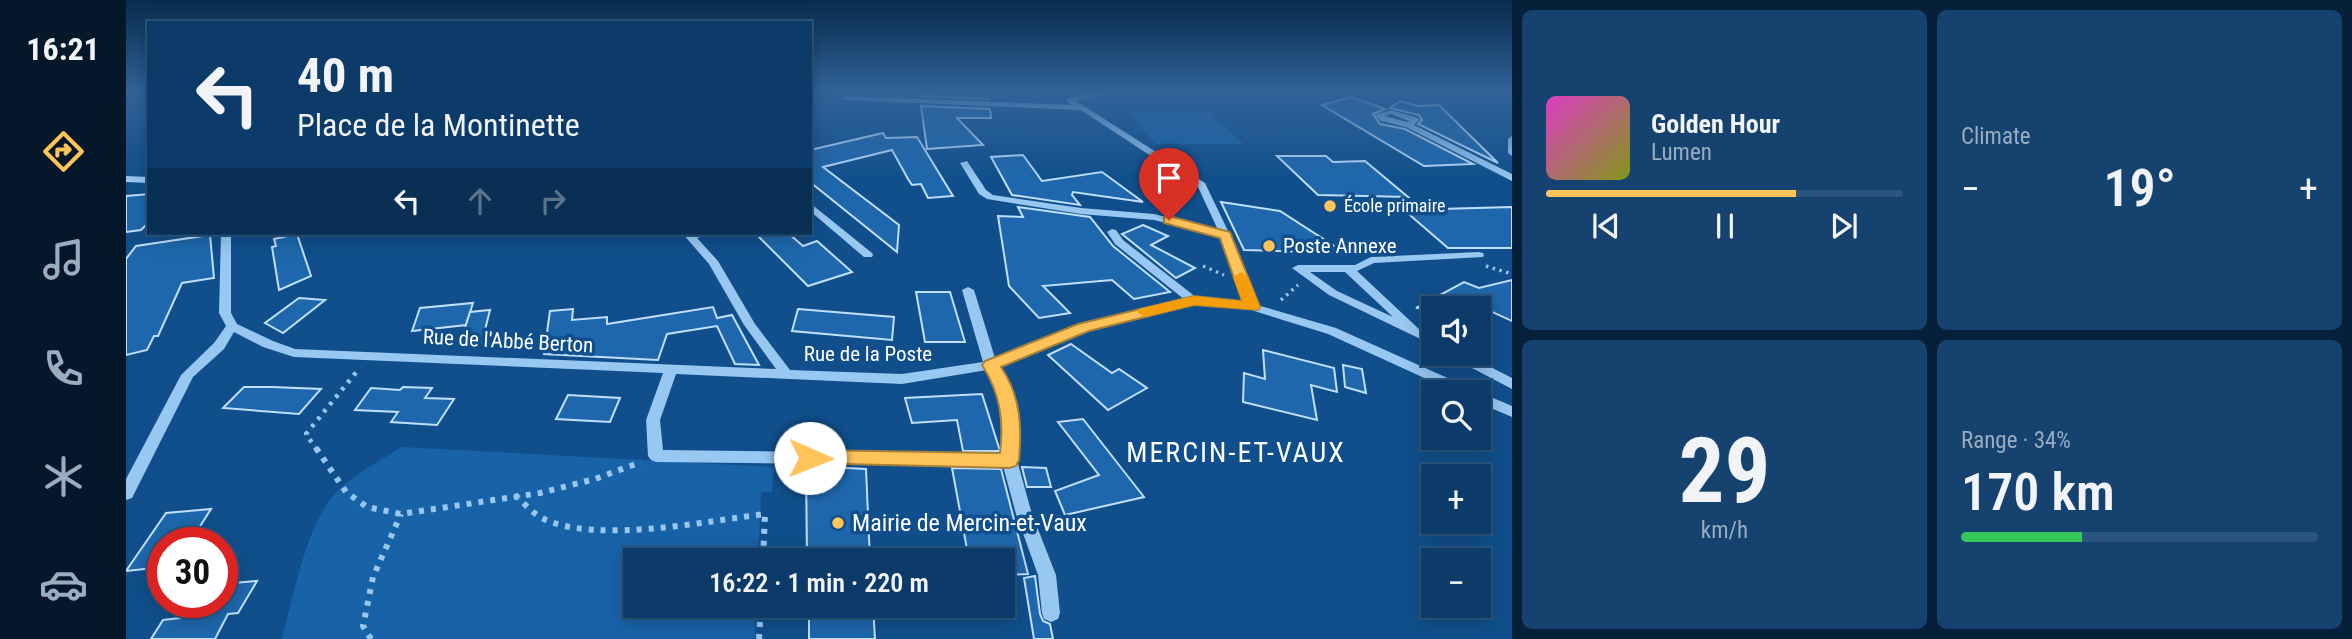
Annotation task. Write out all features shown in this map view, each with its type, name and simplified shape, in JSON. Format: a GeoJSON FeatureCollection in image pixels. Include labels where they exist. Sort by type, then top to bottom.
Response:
{"type":"FeatureCollection","features":[{"type":"Feature","properties":{"kind":"street"},"geometry":{"type":"LineString","coordinates":[[1102,121],[1202,184],[1225,235],[1252,307]]}},
{"type":"Feature","properties":{"kind":"street"},"geometry":{"type":"LineString","coordinates":[[1409,125],[1512,178]]}},
{"type":"Feature","properties":{"kind":"street"},"geometry":{"type":"LineString","coordinates":[[1512,139],[1512,153]]}},
{"type":"Feature","properties":{"kind":"street"},"geometry":{"type":"LineString","coordinates":[[964,163],[982,192],[990,197],[1081,211],[1154,217],[1225,235]]}},
{"type":"Feature","properties":{"kind":"street"},"geometry":{"type":"LineString","coordinates":[[126,179],[147,180]]}},
{"type":"Feature","properties":{"kind":"street"},"geometry":{"type":"LineString","coordinates":[[812,208],[868,255]]}},
{"type":"Feature","properties":{"kind":"street"},"geometry":{"type":"LineString","coordinates":[[1112,232],[1119,242],[1194,300]]}},
{"type":"Feature","properties":{"kind":"street"},"geometry":{"type":"LineString","coordinates":[[126,494],[188,375],[219,346],[232,326],[225,313],[226,235]]}},
{"type":"Feature","properties":{"kind":"street"},"geometry":{"type":"LineString","coordinates":[[690,235],[714,262],[750,325],[787,375]]}},
{"type":"Feature","properties":{"kind":"street"},"geometry":{"type":"LineString","coordinates":[[1421,334],[1333,293],[1298,268],[1348,269],[1357,268],[1371,260],[1479,255]]}},
{"type":"Feature","properties":{"kind":"street"},"geometry":{"type":"LineString","coordinates":[[1348,269],[1414,330]]}},
{"type":"Feature","properties":{"kind":"street"},"geometry":{"type":"LineString","coordinates":[[968,290],[991,365],[1000,379],[1013,423],[1009,460],[1024,514],[1047,575],[1051,613]]}},
{"type":"Feature","properties":{"kind":"street","name":"Rue de la Poste"},"geometry":{"type":"LineString","coordinates":[[787,375],[902,379],[991,365],[1084,327],[1194,300],[1252,307],[1332,331],[1440,380]]}},
{"type":"Feature","properties":{"kind":"street","name":"Rue de l'Abbé Berton"},"geometry":{"type":"LineString","coordinates":[[232,326],[268,344],[294,353],[787,375]]}},
{"type":"Feature","properties":{"kind":"street"},"geometry":{"type":"LineString","coordinates":[[1478,366],[1512,384]]}},
{"type":"Feature","properties":{"kind":"street"},"geometry":{"type":"LineString","coordinates":[[671,370],[653,420],[656,456],[1009,460]]}},
{"type":"Feature","properties":{"kind":"street"},"geometry":{"type":"LineString","coordinates":[[1491,402],[1512,412]]}},
{"type":"Feature","properties":{"kind":"path"},"geometry":{"type":"LineString","coordinates":[[1282,298],[1295,287]]}},
{"type":"Feature","properties":{"kind":"path"},"geometry":{"type":"LineString","coordinates":[[369,356],[306,434],[346,492],[367,507],[401,514],[540,493],[595,479],[656,456]]}},
{"type":"Feature","properties":{"kind":"path"},"geometry":{"type":"LineString","coordinates":[[514,495],[545,520],[577,528],[617,529],[765,514],[764,548]]}},
{"type":"Feature","properties":{"kind":"path"},"geometry":{"type":"LineString","coordinates":[[371,639],[363,626],[373,577],[401,514]]}},
{"type":"Feature","properties":{"kind":"path"},"geometry":{"type":"LineString","coordinates":[[759,639],[760,618]]}},
{"type":"Feature","properties":{"kind":"shaded area"},"geometry":{"type":"Polygon","coordinates":[[[1136,121],[1218,121],[1243,144],[1155,144],[1136,121]]]}},
{"type":"Feature","properties":{"kind":"shaded area"},"geometry":{"type":"Polygon","coordinates":[[[401,447],[774,467],[772,492],[761,492],[759,548],[623,548],[623,618],[756,618],[755,639],[282,639],[301,565],[314,528],[339,489],[401,447]]]}},
{"type":"Feature","properties":{"kind":"building"},"geometry":{"type":"Polygon","coordinates":[[[923,121],[960,121],[983,145],[927,149],[923,121]]]}},
{"type":"Feature","properties":{"kind":"building"},"geometry":{"type":"Polygon","coordinates":[[[1348,121],[1378,121],[1380,124],[1405,129],[1473,164],[1424,166],[1348,121]]]}},
{"type":"Feature","properties":{"kind":"building"},"geometry":{"type":"Polygon","coordinates":[[[1421,121],[1455,121],[1498,163],[1418,124],[1421,121]]]}},
{"type":"Feature","properties":{"kind":"building"},"geometry":{"type":"Polygon","coordinates":[[[883,133],[886,138],[917,137],[953,196],[928,198],[921,184],[912,185],[892,150],[823,167],[899,225],[897,252],[812,184],[812,150],[883,133]]]}},
{"type":"Feature","properties":{"kind":"building"},"geometry":{"type":"Polygon","coordinates":[[[1023,155],[1042,181],[1102,172],[1143,202],[1073,192],[1072,195],[1080,205],[1012,195],[991,157],[1023,155]]]}},
{"type":"Feature","properties":{"kind":"building"},"geometry":{"type":"Polygon","coordinates":[[[1277,156],[1326,156],[1333,162],[1365,161],[1408,197],[1318,195],[1277,156]]]}},
{"type":"Feature","properties":{"kind":"building"},"geometry":{"type":"Polygon","coordinates":[[[147,194],[147,224],[141,230],[126,232],[126,196],[147,194]]]}},
{"type":"Feature","properties":{"kind":"building"},"geometry":{"type":"Polygon","coordinates":[[[1221,202],[1280,211],[1345,253],[1244,250],[1221,202]]]}},
{"type":"Feature","properties":{"kind":"building"},"geometry":{"type":"Polygon","coordinates":[[[1018,207],[1090,217],[1113,246],[1170,292],[1134,299],[1112,280],[1043,286],[1070,313],[1039,318],[1009,286],[998,216],[1023,217],[1018,207]]]}},
{"type":"Feature","properties":{"kind":"building"},"geometry":{"type":"Polygon","coordinates":[[[1512,207],[1512,248],[1448,248],[1404,210],[1512,207]]]}},
{"type":"Feature","properties":{"kind":"building"},"geometry":{"type":"Polygon","coordinates":[[[1143,225],[1168,236],[1151,245],[1195,268],[1176,278],[1122,234],[1143,225]]]}},
{"type":"Feature","properties":{"kind":"building"},"geometry":{"type":"Polygon","coordinates":[[[210,235],[214,278],[182,283],[158,336],[154,336],[147,350],[126,355],[126,259],[136,246],[210,235]]]}},
{"type":"Feature","properties":{"kind":"building"},"geometry":{"type":"Polygon","coordinates":[[[297,235],[311,276],[279,290],[272,247],[276,246],[274,239],[297,235]]]}},
{"type":"Feature","properties":{"kind":"building"},"geometry":{"type":"Polygon","coordinates":[[[757,235],[790,235],[803,246],[817,241],[852,272],[808,286],[757,235]]]}},
{"type":"Feature","properties":{"kind":"building"},"geometry":{"type":"Polygon","coordinates":[[[1512,280],[1512,321],[1491,311],[1491,296],[1438,296],[1464,282],[1479,288],[1512,280]]]}},
{"type":"Feature","properties":{"kind":"building"},"geometry":{"type":"Polygon","coordinates":[[[916,292],[950,292],[965,342],[925,342],[916,292]]]}},
{"type":"Feature","properties":{"kind":"building"},"geometry":{"type":"Polygon","coordinates":[[[299,298],[325,300],[283,333],[265,323],[299,298]]]}},
{"type":"Feature","properties":{"kind":"building"},"geometry":{"type":"Polygon","coordinates":[[[473,303],[466,325],[412,331],[420,308],[473,303]]]}},
{"type":"Feature","properties":{"kind":"building"},"geometry":{"type":"Polygon","coordinates":[[[713,307],[717,318],[732,315],[759,365],[735,364],[717,326],[667,334],[658,360],[544,354],[550,311],[573,309],[572,320],[607,317],[607,324],[713,307]]]}},
{"type":"Feature","properties":{"kind":"building"},"geometry":{"type":"Polygon","coordinates":[[[798,309],[894,317],[892,340],[792,331],[798,309]]]}},
{"type":"Feature","properties":{"kind":"building"},"geometry":{"type":"Polygon","coordinates":[[[490,310],[482,342],[460,344],[470,312],[490,310]]]}},
{"type":"Feature","properties":{"kind":"building"},"geometry":{"type":"Polygon","coordinates":[[[1071,344],[1112,373],[1119,369],[1147,388],[1108,410],[1048,355],[1071,344]]]}},
{"type":"Feature","properties":{"kind":"building"},"geometry":{"type":"Polygon","coordinates":[[[1263,350],[1334,368],[1337,392],[1311,385],[1317,420],[1243,402],[1244,373],[1265,379],[1263,350]]]}},
{"type":"Feature","properties":{"kind":"building"},"geometry":{"type":"Polygon","coordinates":[[[1343,365],[1362,369],[1366,393],[1345,387],[1343,365]]]}},
{"type":"Feature","properties":{"kind":"building"},"geometry":{"type":"Polygon","coordinates":[[[244,387],[321,389],[299,414],[223,408],[244,387]]]}},
{"type":"Feature","properties":{"kind":"building"},"geometry":{"type":"Polygon","coordinates":[[[403,387],[432,388],[425,398],[454,399],[437,425],[391,422],[398,412],[355,410],[371,388],[400,390],[403,387]]]}},
{"type":"Feature","properties":{"kind":"building"},"geometry":{"type":"Polygon","coordinates":[[[982,394],[1000,451],[963,451],[957,420],[912,423],[905,398],[982,394]]]}},
{"type":"Feature","properties":{"kind":"building"},"geometry":{"type":"Polygon","coordinates":[[[568,395],[620,398],[610,422],[556,419],[568,395]]]}},
{"type":"Feature","properties":{"kind":"building"},"geometry":{"type":"Polygon","coordinates":[[[1083,419],[1144,497],[1065,515],[1055,491],[1099,475],[1058,422],[1083,419]]]}},
{"type":"Feature","properties":{"kind":"building","name":"Mairie de Mercin-et-Vaux"},"geometry":{"type":"Polygon","coordinates":[[[806,466],[866,469],[869,548],[807,548],[806,466]]]}},
{"type":"Feature","properties":{"kind":"building"},"geometry":{"type":"Polygon","coordinates":[[[1022,467],[1046,468],[1051,487],[1027,487],[1022,467]]]}},
{"type":"Feature","properties":{"kind":"building"},"geometry":{"type":"Polygon","coordinates":[[[952,468],[1001,469],[1028,574],[1015,575],[1015,548],[967,548],[952,468]]]}},
{"type":"Feature","properties":{"kind":"building"},"geometry":{"type":"Polygon","coordinates":[[[211,509],[200,527],[156,527],[166,513],[211,509]]]}},
{"type":"Feature","properties":{"kind":"building"},"geometry":{"type":"Polygon","coordinates":[[[147,541],[147,569],[126,571],[147,541]]]}},
{"type":"Feature","properties":{"kind":"building"},"geometry":{"type":"Polygon","coordinates":[[[1035,576],[1040,614],[1043,621],[1050,624],[1053,639],[1034,639],[1024,578],[1035,576]]]}},
{"type":"Feature","properties":{"kind":"building"},"geometry":{"type":"Polygon","coordinates":[[[257,581],[238,613],[238,583],[257,581]]]}},
{"type":"Feature","properties":{"kind":"building"},"geometry":{"type":"Polygon","coordinates":[[[226,618],[215,639],[151,639],[163,620],[226,618]]]}},
{"type":"Feature","properties":{"kind":"building"},"geometry":{"type":"Polygon","coordinates":[[[809,618],[874,618],[875,639],[809,639],[809,618]]]}},
{"type":"Feature","properties":{"kind":"slow traffic"},"geometry":{"type":"LineString","coordinates":[[1145,312],[1194,300],[1252,307],[1241,277]]}},
{"type":"Feature","properties":{"kind":"place","name":"École primaire"},"geometry":{"type":"Point","coordinates":[1330,206]}},
{"type":"Feature","properties":{"kind":"place","name":"Poste Annexe"},"geometry":{"type":"Point","coordinates":[1269,246]}},
{"type":"Feature","properties":{"kind":"place","name":"Mairie de Mercin-et-Vaux"},"geometry":{"type":"Point","coordinates":[838,523]}},
{"type":"Feature","properties":{"kind":"district","name":"MERCIN-ET-VAUX"},"geometry":{"type":"Point","coordinates":[1236,452]}},
{"type":"Feature","properties":{"kind":"route"},"geometry":{"type":"LineString","coordinates":[[810,458],[1009,460],[1013,423],[1000,379],[991,365],[1059,335],[1194,300],[1252,307],[1225,235],[1169,220]]}}]}
